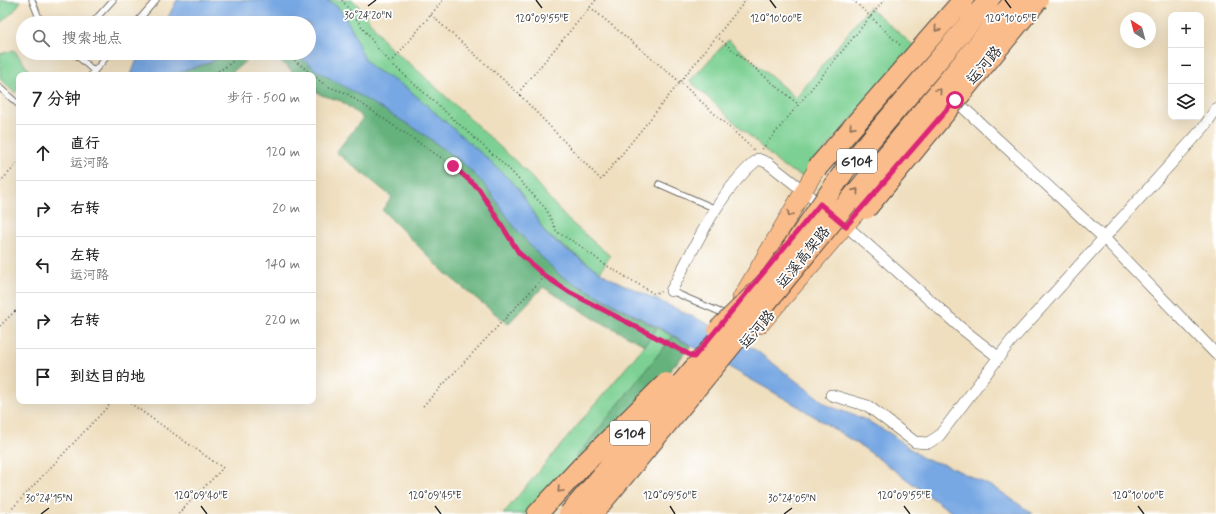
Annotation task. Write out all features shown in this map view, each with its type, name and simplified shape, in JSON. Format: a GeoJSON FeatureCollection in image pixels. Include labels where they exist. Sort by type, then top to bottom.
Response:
{"type":"FeatureCollection","features":[{"type":"Feature","properties":{"kind":"highway"},"geometry":{"type":"LineString","coordinates":[[817,168],[963,0]]}},
{"type":"Feature","properties":{"kind":"highway","name":"运溪高架路"},"geometry":{"type":"LineString","coordinates":[[569,514],[772,277],[846,170],[989,0]]}},
{"type":"Feature","properties":{"kind":"highway","name":"运溪高架路"},"geometry":{"type":"LineString","coordinates":[[592,514],[671,420],[919,114],[1015,0]]}},
{"type":"Feature","properties":{"kind":"highway"},"geometry":{"type":"LineString","coordinates":[[866,209],[1039,0]]}},
{"type":"Feature","properties":{"kind":"highway"},"geometry":{"type":"LineString","coordinates":[[537,514],[582,466],[772,277]]}},
{"type":"Feature","properties":{"kind":"main road","name":"运河路"},"geometry":{"type":"LineString","coordinates":[[562,514],[741,298],[992,0]]}},
{"type":"Feature","properties":{"kind":"main road","name":"运河路"},"geometry":{"type":"LineString","coordinates":[[602,514],[751,335],[847,227],[1039,0]]}},
{"type":"Feature","properties":{"kind":"main road"},"geometry":{"type":"LineString","coordinates":[[741,298],[817,168]]}},
{"type":"Feature","properties":{"kind":"main road"},"geometry":{"type":"LineString","coordinates":[[847,227],[866,209]]}},
{"type":"Feature","properties":{"kind":"street"},"geometry":{"type":"LineString","coordinates":[[955,100],[1104,238],[1216,354]]}},
{"type":"Feature","properties":{"kind":"street"},"geometry":{"type":"LineString","coordinates":[[831,395],[868,406],[915,442],[928,443],[939,436],[998,357],[1204,127],[1216,109]]}},
{"type":"Feature","properties":{"kind":"street"},"geometry":{"type":"LineString","coordinates":[[670,291],[716,209],[744,170],[758,160],[768,163],[820,204],[961,328],[998,357]]}},
{"type":"Feature","properties":{"kind":"lane"},"geometry":{"type":"LineString","coordinates":[[32,0],[38,16]]}},
{"type":"Feature","properties":{"kind":"lane"},"geometry":{"type":"LineString","coordinates":[[98,16],[113,0]]}},
{"type":"Feature","properties":{"kind":"lane"},"geometry":{"type":"LineString","coordinates":[[142,16],[156,0]]}},
{"type":"Feature","properties":{"kind":"lane"},"geometry":{"type":"LineString","coordinates":[[81,60],[92,72]]}},
{"type":"Feature","properties":{"kind":"lane"},"geometry":{"type":"LineString","coordinates":[[94,72],[104,60]]}},
{"type":"Feature","properties":{"kind":"lane"},"geometry":{"type":"LineString","coordinates":[[0,88],[16,102]]}},
{"type":"Feature","properties":{"kind":"lane"},"geometry":{"type":"LineString","coordinates":[[659,184],[716,209]]}},
{"type":"Feature","properties":{"kind":"lane"},"geometry":{"type":"LineString","coordinates":[[670,291],[725,318]]}},
{"type":"Feature","properties":{"kind":"path"},"geometry":{"type":"LineString","coordinates":[[342,0],[379,50],[391,63],[509,168],[546,209],[558,232],[579,245],[604,264],[653,293],[670,291]]}},
{"type":"Feature","properties":{"kind":"path"},"geometry":{"type":"LineString","coordinates":[[391,63],[443,0]]}},
{"type":"Feature","properties":{"kind":"path"},"geometry":{"type":"LineString","coordinates":[[518,93],[596,0]]}},
{"type":"Feature","properties":{"kind":"path"},"geometry":{"type":"LineString","coordinates":[[431,15],[518,93],[602,180],[746,0]]}},
{"type":"Feature","properties":{"kind":"path"},"geometry":{"type":"LineString","coordinates":[[853,0],[903,48]]}},
{"type":"Feature","properties":{"kind":"path"},"geometry":{"type":"LineString","coordinates":[[590,7],[680,82],[758,154],[884,0]]}},
{"type":"Feature","properties":{"kind":"path"},"geometry":{"type":"LineString","coordinates":[[716,36],[798,104]]}},
{"type":"Feature","properties":{"kind":"path"},"geometry":{"type":"LineString","coordinates":[[218,72],[235,60]]}},
{"type":"Feature","properties":{"kind":"path"},"geometry":{"type":"LineString","coordinates":[[294,60],[309,72]]}},
{"type":"Feature","properties":{"kind":"path"},"geometry":{"type":"LineString","coordinates":[[316,78],[326,86],[346,93],[453,166],[479,189],[519,253],[545,276],[569,292],[696,354]]}},
{"type":"Feature","properties":{"kind":"path"},"geometry":{"type":"LineString","coordinates":[[0,182],[16,165]]}},
{"type":"Feature","properties":{"kind":"path"},"geometry":{"type":"LineString","coordinates":[[423,406],[545,276]]}},
{"type":"Feature","properties":{"kind":"path"},"geometry":{"type":"LineString","coordinates":[[0,326],[15,311]]}},
{"type":"Feature","properties":{"kind":"path"},"geometry":{"type":"LineString","coordinates":[[7,514],[110,404]]}},
{"type":"Feature","properties":{"kind":"path"},"geometry":{"type":"LineString","coordinates":[[131,404],[223,468],[178,514]]}},
{"type":"Feature","properties":{"kind":"green space"},"geometry":{"type":"Polygon","coordinates":[[[0,0],[21,1],[14,11],[0,23],[0,0]]]}},
{"type":"Feature","properties":{"kind":"green space"},"geometry":{"type":"Polygon","coordinates":[[[327,0],[352,0],[358,5],[388,46],[415,68],[525,170],[567,219],[610,256],[600,272],[546,234],[518,188],[490,161],[407,88],[372,68],[363,56],[352,29],[338,7],[327,0]]]}},
{"type":"Feature","properties":{"kind":"green space"},"geometry":{"type":"Polygon","coordinates":[[[869,7],[915,47],[802,176],[783,167],[690,81],[728,40],[796,98],[869,7]]]}},
{"type":"Feature","properties":{"kind":"green space"},"geometry":{"type":"Polygon","coordinates":[[[14,50],[16,53],[16,60],[21,60],[28,69],[26,72],[16,72],[15,93],[0,79],[0,54],[14,50]]]}},
{"type":"Feature","properties":{"kind":"green space"},"geometry":{"type":"Polygon","coordinates":[[[214,60],[247,60],[233,72],[179,72],[214,60]]]}},
{"type":"Feature","properties":{"kind":"green space"},"geometry":{"type":"Polygon","coordinates":[[[279,60],[309,60],[346,86],[418,130],[464,164],[485,185],[513,225],[533,249],[561,276],[657,328],[645,345],[595,319],[543,287],[508,324],[445,273],[382,210],[392,197],[336,152],[363,118],[341,101],[321,95],[316,91],[316,72],[293,72],[279,60]]]}},
{"type":"Feature","properties":{"kind":"green space"},"geometry":{"type":"Polygon","coordinates":[[[657,328],[673,336],[531,514],[503,514],[645,345],[657,328]]]}},
{"type":"Feature","properties":{"kind":"green space"},"geometry":{"type":"Polygon","coordinates":[[[673,336],[691,346],[599,453],[551,514],[531,514],[673,336]]]}},
{"type":"Feature","properties":{"kind":"water"},"geometry":{"type":"Polygon","coordinates":[[[177,0],[327,0],[338,7],[352,29],[363,56],[372,68],[407,88],[490,161],[518,188],[546,234],[564,248],[608,277],[702,321],[757,351],[829,406],[866,420],[891,434],[924,459],[946,465],[997,489],[1033,514],[954,514],[864,448],[801,408],[678,338],[561,276],[533,249],[513,225],[485,185],[464,164],[418,130],[316,70],[304,60],[316,60],[316,16],[169,16],[177,0]]]}},
{"type":"Feature","properties":{"kind":"water"},"geometry":{"type":"Polygon","coordinates":[[[137,60],[214,60],[179,72],[132,72],[137,60]]]}},
{"type":"Feature","properties":{"kind":"route"},"geometry":{"type":"LineString","coordinates":[[453,166],[479,189],[519,253],[545,276],[569,292],[694,357],[727,315],[820,204],[846,226],[955,100]]}}]}
